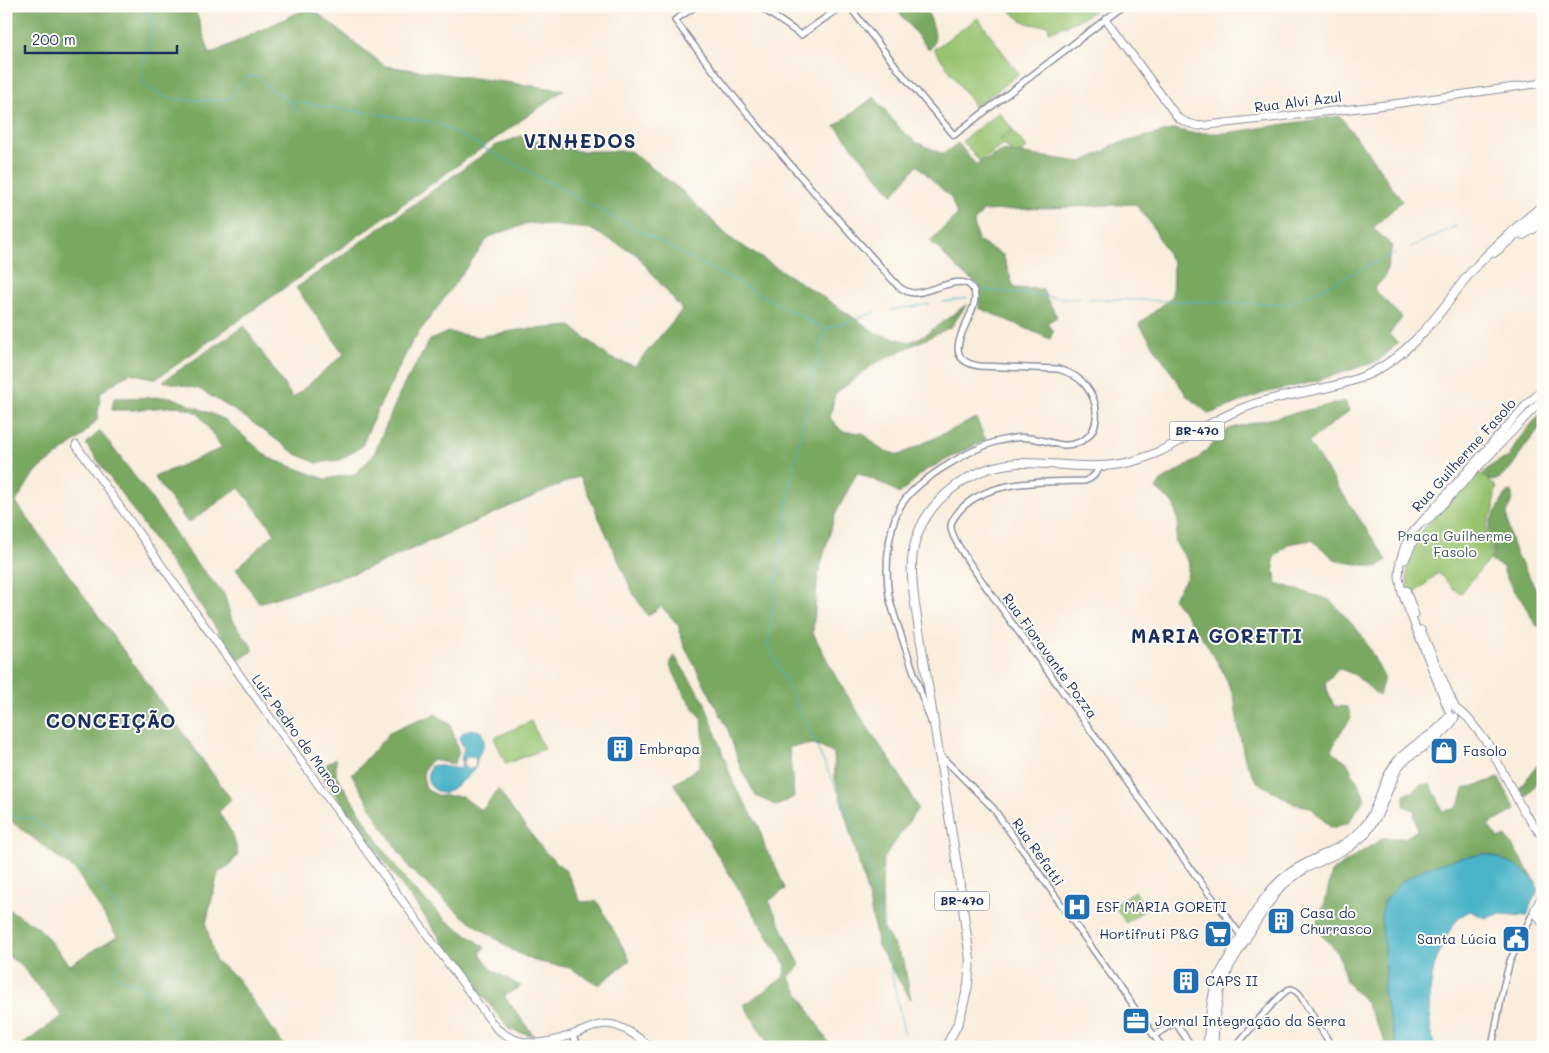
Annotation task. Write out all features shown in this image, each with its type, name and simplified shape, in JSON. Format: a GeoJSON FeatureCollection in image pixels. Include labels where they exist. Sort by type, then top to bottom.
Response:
{"type":"FeatureCollection","features":[{"type":"Feature","properties":{"kind":"highway","name":"BR-470"},"geometry":{"type":"LineString","coordinates":[[946,1047],[951,1039],[964,1002],[968,986],[970,960],[959,878],[915,605],[912,559],[916,540],[929,514],[944,496],[966,479],[988,469],[1020,463],[1100,466],[1120,464],[1149,457],[1222,417],[1246,407],[1367,375],[1388,363],[1419,336],[1450,300],[1469,274],[1497,244],[1543,205]]}},
{"type":"Feature","properties":{"kind":"highway","name":"BR-470"},"geometry":{"type":"LineString","coordinates":[[1469,274],[1543,213]]}},
{"type":"Feature","properties":{"kind":"highway"},"geometry":{"type":"LineString","coordinates":[[1502,247],[1543,223]]}},
{"type":"Feature","properties":{"kind":"main road","name":"Rua Alvi Azul"},"geometry":{"type":"LineString","coordinates":[[1106,20],[1178,118],[1200,126],[1386,105],[1543,83]]}},
{"type":"Feature","properties":{"kind":"main road","name":"Rua Guilherme Fasolo"},"geometry":{"type":"LineString","coordinates":[[1454,712],[1402,593],[1399,577],[1400,561],[1405,545],[1421,521],[1526,405],[1543,389]]}},
{"type":"Feature","properties":{"kind":"main road","name":"Rua Guilherme Fasolo"},"geometry":{"type":"LineString","coordinates":[[1421,635],[1407,592],[1404,575],[1405,559],[1412,542],[1424,524],[1543,398]]}},
{"type":"Feature","properties":{"kind":"main road","name":"Luiz Pedro de Marco"},"geometry":{"type":"LineString","coordinates":[[76,445],[388,882],[496,1028],[516,1043],[531,1046],[550,1043],[572,1035]]}},
{"type":"Feature","properties":{"kind":"main road"},"geometry":{"type":"LineString","coordinates":[[1207,1047],[1215,986],[1223,968],[1243,938],[1274,896],[1291,879],[1305,869],[1349,848],[1366,834],[1378,815],[1398,768],[1402,763],[1446,732],[1452,724],[1454,712],[1465,715],[1488,744],[1524,812],[1543,838]]}},
{"type":"Feature","properties":{"kind":"main road"},"geometry":{"type":"LineString","coordinates":[[1543,894],[1534,911],[1543,924]]}},
{"type":"Feature","properties":{"kind":"main road"},"geometry":{"type":"LineString","coordinates":[[1214,1047],[1215,1018],[1220,992],[1243,938]]}},
{"type":"Feature","properties":{"kind":"main road"},"geometry":{"type":"LineString","coordinates":[[572,1035],[596,1026],[609,1024],[627,1031],[651,1047]]}},
{"type":"Feature","properties":{"kind":"street"},"geometry":{"type":"LineString","coordinates":[[696,6],[675,20],[748,115],[831,212],[898,286],[913,293],[960,282],[968,284],[973,289],[975,296],[974,304],[958,344],[958,352],[965,361],[979,366],[1058,369],[1070,373],[1086,386],[1096,403],[1097,419],[1094,428],[1090,435],[1078,443],[1069,445],[1029,438],[1013,438],[994,442],[958,458],[929,477],[911,493],[900,508],[891,532],[888,550],[889,596],[935,732]]}},
{"type":"Feature","properties":{"kind":"street"},"geometry":{"type":"LineString","coordinates":[[759,6],[801,35],[842,6]]}},
{"type":"Feature","properties":{"kind":"street"},"geometry":{"type":"LineString","coordinates":[[849,6],[902,74],[954,135],[1123,6]]}},
{"type":"Feature","properties":{"kind":"street","name":"Rua Fioravante Pozza"},"geometry":{"type":"LineString","coordinates":[[1100,466],[1096,474],[1084,481],[1004,486],[986,492],[961,508],[950,526],[951,532],[959,547],[1013,624],[1243,938]]}},
{"type":"Feature","properties":{"kind":"street","name":"Rua Refatti"},"geometry":{"type":"LineString","coordinates":[[938,753],[993,808],[1162,1047]]}},
{"type":"Feature","properties":{"kind":"street"},"geometry":{"type":"LineString","coordinates":[[1492,1047],[1510,961],[1534,911]]}},
{"type":"Feature","properties":{"kind":"street"},"geometry":{"type":"LineString","coordinates":[[1236,1047],[1278,999],[1291,989],[1300,995],[1332,1047]]}},
{"type":"Feature","properties":{"kind":"street"},"geometry":{"type":"LineString","coordinates":[[1154,1036],[1175,1022],[1192,1047]]}},
{"type":"Feature","properties":{"kind":"street"},"geometry":{"type":"LineString","coordinates":[[572,1035],[579,1047]]}},
{"type":"Feature","properties":{"kind":"green space"},"geometry":{"type":"Polygon","coordinates":[[[6,6],[194,6],[210,54],[310,7],[385,66],[564,90],[156,379],[130,373],[101,392],[97,420],[79,439],[34,473],[16,502],[231,799],[219,812],[233,835],[238,855],[229,866],[218,873],[206,924],[215,960],[237,978],[285,1047],[25,1047],[22,1045],[62,1016],[20,964],[6,955],[6,908],[38,927],[70,965],[117,936],[76,871],[12,822],[6,825],[6,6]]]}},
{"type":"Feature","properties":{"kind":"green space"},"geometry":{"type":"Polygon","coordinates":[[[894,6],[925,6],[935,34],[935,40],[929,50],[894,6]]]}},
{"type":"Feature","properties":{"kind":"green space"},"geometry":{"type":"Polygon","coordinates":[[[1007,6],[1102,6],[1083,18],[1049,32],[1048,25],[1029,24],[1016,16],[1007,6]]]}},
{"type":"Feature","properties":{"kind":"green space"},"geometry":{"type":"Polygon","coordinates":[[[978,18],[1019,74],[975,107],[934,49],[978,18]]]}},
{"type":"Feature","properties":{"kind":"green space"},"geometry":{"type":"Polygon","coordinates":[[[874,97],[903,132],[916,142],[943,154],[958,143],[976,165],[1002,151],[1082,162],[1113,145],[1175,129],[1191,133],[1226,133],[1340,116],[1402,201],[1373,228],[1392,246],[1385,277],[1374,289],[1402,318],[1389,334],[1398,343],[1379,361],[1309,383],[1264,393],[1209,414],[1187,396],[1139,324],[1172,297],[1173,264],[1152,225],[1135,204],[983,211],[974,222],[978,241],[1003,255],[1014,288],[1042,289],[1057,317],[1047,323],[1053,332],[1050,339],[979,308],[979,285],[963,274],[930,241],[957,215],[951,198],[917,165],[893,195],[835,126],[874,97]]]}},
{"type":"Feature","properties":{"kind":"green space"},"geometry":{"type":"Polygon","coordinates":[[[999,112],[1013,130],[1000,140],[1013,131],[1027,148],[1021,153],[1011,152],[1004,144],[980,162],[962,141],[999,112]]]}},
{"type":"Feature","properties":{"kind":"green space"},"geometry":{"type":"Polygon","coordinates":[[[521,136],[578,151],[630,151],[681,190],[730,238],[878,334],[909,342],[925,335],[967,304],[951,327],[874,364],[835,394],[830,418],[842,431],[863,433],[882,450],[899,455],[976,418],[986,440],[926,470],[899,494],[888,486],[857,473],[835,515],[818,576],[813,633],[837,679],[897,770],[918,808],[883,860],[883,928],[904,962],[911,1000],[878,946],[868,896],[835,779],[834,754],[815,744],[789,747],[794,797],[777,806],[756,796],[741,769],[727,727],[684,646],[678,625],[661,606],[648,616],[634,595],[580,476],[364,570],[259,603],[236,569],[275,533],[239,488],[188,523],[154,477],[222,448],[198,413],[178,406],[112,410],[114,398],[171,397],[224,419],[269,458],[325,479],[355,474],[373,456],[402,388],[430,340],[448,332],[478,337],[518,330],[571,326],[610,358],[635,366],[682,310],[636,254],[590,229],[529,223],[489,237],[412,342],[375,415],[362,446],[340,460],[317,463],[296,454],[242,415],[199,389],[163,381],[244,326],[293,398],[344,354],[296,288],[495,146],[521,136]]]}},
{"type":"Feature","properties":{"kind":"green space"},"geometry":{"type":"Polygon","coordinates":[[[1345,401],[1349,411],[1308,442],[1387,560],[1377,567],[1337,561],[1312,540],[1288,544],[1273,559],[1276,583],[1330,600],[1362,635],[1384,677],[1379,696],[1355,675],[1338,668],[1325,684],[1334,706],[1348,707],[1351,718],[1337,738],[1331,751],[1346,761],[1365,798],[1348,823],[1331,828],[1310,807],[1294,804],[1256,781],[1245,760],[1234,697],[1222,670],[1206,643],[1173,598],[1187,577],[1189,563],[1175,542],[1178,523],[1174,504],[1156,489],[1161,481],[1196,460],[1228,429],[1345,401]]]}},
{"type":"Feature","properties":{"kind":"green space"},"geometry":{"type":"Polygon","coordinates":[[[1543,413],[1543,426],[1526,445],[1511,467],[1504,475],[1494,481],[1487,478],[1483,474],[1488,468],[1509,457],[1518,440],[1543,413]]]}},
{"type":"Feature","properties":{"kind":"green space"},"geometry":{"type":"Polygon","coordinates":[[[100,431],[149,495],[194,560],[224,594],[231,617],[254,650],[238,661],[86,444],[100,431]]]}},
{"type":"Feature","properties":{"kind":"green space","name":"Praça Guilherme Fasolo"},"geometry":{"type":"Polygon","coordinates":[[[1478,471],[1497,487],[1494,510],[1488,521],[1486,532],[1492,541],[1490,548],[1493,555],[1461,593],[1454,589],[1438,573],[1411,597],[1407,581],[1407,567],[1414,542],[1425,527],[1478,471]]]}},
{"type":"Feature","properties":{"kind":"green space"},"geometry":{"type":"Polygon","coordinates":[[[1512,491],[1512,499],[1507,514],[1509,532],[1515,552],[1543,598],[1543,629],[1536,625],[1515,593],[1502,566],[1491,562],[1490,559],[1495,556],[1492,548],[1494,539],[1488,532],[1491,520],[1507,492],[1512,491]]]}},
{"type":"Feature","properties":{"kind":"green space"},"geometry":{"type":"Polygon","coordinates":[[[674,655],[704,701],[734,785],[759,826],[765,848],[774,863],[785,889],[769,901],[800,965],[789,977],[831,1047],[792,1047],[768,1044],[744,1005],[783,978],[786,966],[674,784],[699,767],[704,744],[702,719],[684,694],[670,665],[674,655]]]}},
{"type":"Feature","properties":{"kind":"green space"},"geometry":{"type":"Polygon","coordinates":[[[436,714],[450,724],[459,753],[454,764],[432,760],[428,764],[424,770],[424,781],[427,790],[439,796],[462,796],[479,809],[484,808],[498,789],[545,852],[566,871],[581,902],[597,901],[630,960],[599,985],[570,968],[534,961],[512,950],[462,916],[411,870],[383,828],[352,775],[391,731],[436,714]]]}},
{"type":"Feature","properties":{"kind":"green space"},"geometry":{"type":"Polygon","coordinates":[[[531,721],[544,749],[506,764],[494,738],[531,721]]]}},
{"type":"Feature","properties":{"kind":"green space"},"geometry":{"type":"Polygon","coordinates":[[[336,758],[336,775],[386,853],[412,888],[446,920],[485,947],[480,953],[492,970],[521,986],[504,996],[534,1036],[510,1030],[477,989],[318,770],[336,758]]]}},
{"type":"Feature","properties":{"kind":"green space"},"geometry":{"type":"Polygon","coordinates":[[[1543,758],[1543,774],[1526,798],[1518,790],[1543,758]]]}},
{"type":"Feature","properties":{"kind":"green space"},"geometry":{"type":"Polygon","coordinates":[[[1499,778],[1516,810],[1488,825],[1498,839],[1506,836],[1536,882],[1513,864],[1492,855],[1483,854],[1428,867],[1401,882],[1381,919],[1385,975],[1383,991],[1397,1047],[1388,1047],[1364,1000],[1346,982],[1341,961],[1335,949],[1314,927],[1325,903],[1332,871],[1383,838],[1405,838],[1417,830],[1414,810],[1404,806],[1404,794],[1412,792],[1420,785],[1430,784],[1442,811],[1455,809],[1460,802],[1464,789],[1499,778]]]}},
{"type":"Feature","properties":{"kind":"green space"},"geometry":{"type":"Polygon","coordinates":[[[1134,891],[1147,908],[1126,923],[1114,905],[1134,891]]]}},
{"type":"Feature","properties":{"kind":"water"},"geometry":{"type":"Polygon","coordinates":[[[471,729],[480,731],[484,738],[484,744],[477,758],[475,768],[476,760],[474,756],[466,757],[464,762],[461,760],[464,748],[459,738],[464,732],[471,729]]]}},
{"type":"Feature","properties":{"kind":"water"},"geometry":{"type":"Polygon","coordinates":[[[462,762],[467,770],[475,768],[465,779],[444,794],[435,790],[429,784],[428,776],[431,766],[436,765],[459,769],[462,766],[462,762]]]}},
{"type":"Feature","properties":{"kind":"water"},"geometry":{"type":"Polygon","coordinates":[[[1483,854],[1517,866],[1532,878],[1537,892],[1527,916],[1501,914],[1485,918],[1470,911],[1457,920],[1448,933],[1438,956],[1431,982],[1430,1015],[1435,1047],[1397,1047],[1383,991],[1385,975],[1381,919],[1383,903],[1401,882],[1428,867],[1483,854]]]}},
{"type":"Feature","properties":{"kind":"waterway"},"geometry":{"type":"LineString","coordinates":[[143,6],[154,23],[152,37],[143,66],[146,86],[170,98],[204,101],[229,99],[246,77],[258,76],[268,87],[281,94],[300,113]]}},
{"type":"Feature","properties":{"kind":"waterway"},"geometry":{"type":"LineString","coordinates":[[288,101],[437,123],[825,329],[876,312]]}},
{"type":"Feature","properties":{"kind":"waterway"},"geometry":{"type":"LineString","coordinates":[[1411,247],[1456,226]]}},
{"type":"Feature","properties":{"kind":"waterway"},"geometry":{"type":"LineString","coordinates":[[983,290],[1064,298],[1289,304],[1396,253]]}},
{"type":"Feature","properties":{"kind":"waterway"},"geometry":{"type":"LineString","coordinates":[[943,302],[967,298]]}},
{"type":"Feature","properties":{"kind":"waterway"},"geometry":{"type":"LineString","coordinates":[[891,310],[929,304]]}},
{"type":"Feature","properties":{"kind":"waterway"},"geometry":{"type":"LineString","coordinates":[[825,329],[791,479],[768,644],[867,853],[904,1033]]}},
{"type":"Feature","properties":{"kind":"waterway"},"geometry":{"type":"LineString","coordinates":[[6,815],[34,819],[53,834],[114,903],[130,935],[130,955],[114,969],[114,975],[139,986],[153,997],[169,1021],[180,1047]]}},
{"type":"Feature","properties":{"kind":"place","name":"Embrapa"},"geometry":{"type":"Point","coordinates":[620,749]}},
{"type":"Feature","properties":{"kind":"place","name":"Fasolo"},"geometry":{"type":"Point","coordinates":[1444,751]}},
{"type":"Feature","properties":{"kind":"place","name":"ESF MARIA GORETI"},"geometry":{"type":"Point","coordinates":[1077,907]}},
{"type":"Feature","properties":{"kind":"place","name":"Casa do Churrasco"},"geometry":{"type":"Point","coordinates":[1281,921]}},
{"type":"Feature","properties":{"kind":"place","name":"Hortifruti P&G"},"geometry":{"type":"Point","coordinates":[1218,934]}},
{"type":"Feature","properties":{"kind":"place","name":"Santa Lúcia"},"geometry":{"type":"Point","coordinates":[1516,939]}},
{"type":"Feature","properties":{"kind":"place","name":"CAPS II"},"geometry":{"type":"Point","coordinates":[1186,981]}},
{"type":"Feature","properties":{"kind":"place","name":"Jornal Integração da Serra"},"geometry":{"type":"Point","coordinates":[1136,1021]}},
{"type":"Feature","properties":{"kind":"district","name":"VINHEDOS"},"geometry":{"type":"Point","coordinates":[580,141]}},
{"type":"Feature","properties":{"kind":"district","name":"MARIA GORETTI"},"geometry":{"type":"Point","coordinates":[1217,636]}},
{"type":"Feature","properties":{"kind":"district","name":"CONCEIÇÃO"},"geometry":{"type":"Point","coordinates":[111,721]}}]}
